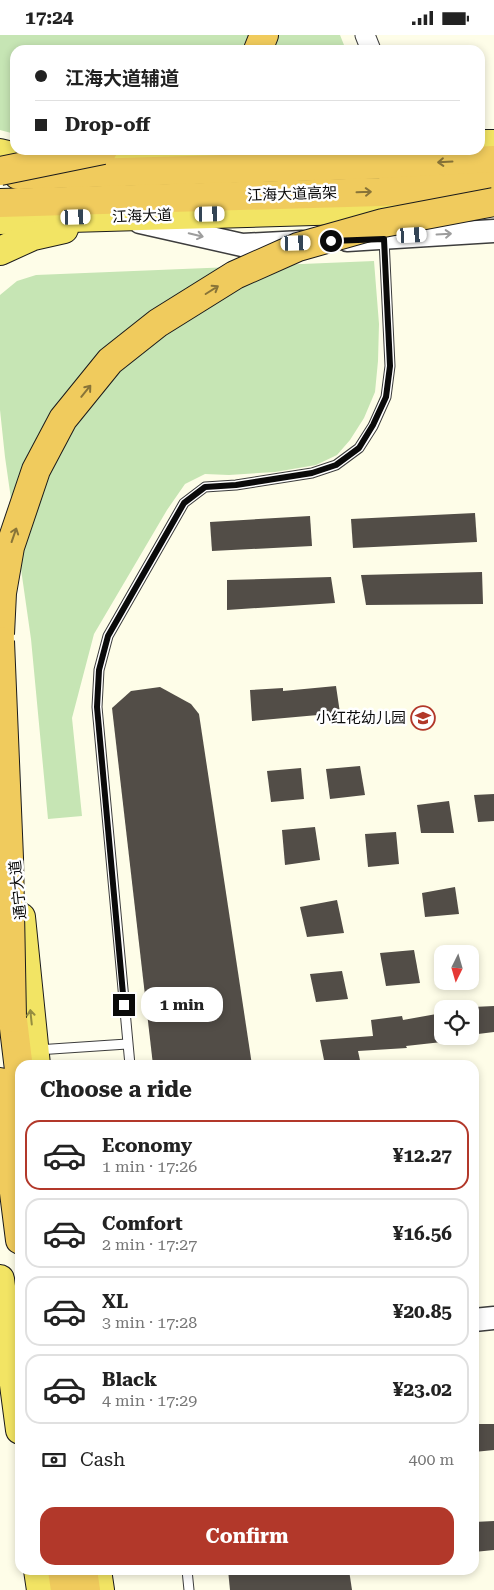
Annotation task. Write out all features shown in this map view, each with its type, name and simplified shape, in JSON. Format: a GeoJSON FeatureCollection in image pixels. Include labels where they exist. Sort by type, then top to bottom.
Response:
{"type":"FeatureCollection","features":[{"type":"Feature","properties":{"kind":"highway"},"geometry":{"type":"LineString","coordinates":[[0,171],[78,155]]}},
{"type":"Feature","properties":{"kind":"highway","name":"江海大道高架"},"geometry":{"type":"LineString","coordinates":[[0,175],[494,160]]}},
{"type":"Feature","properties":{"kind":"highway","name":"江海大道高架"},"geometry":{"type":"LineString","coordinates":[[0,203],[380,192],[494,186]]}},
{"type":"Feature","properties":{"kind":"highway"},"geometry":{"type":"LineString","coordinates":[[0,634],[2,593],[10,547],[36,470],[63,419],[110,361],[158,323],[235,275],[298,247],[383,223],[494,203]]}},
{"type":"Feature","properties":{"kind":"highway"},"geometry":{"type":"LineString","coordinates":[[0,641],[9,858],[12,1018]]}},
{"type":"Feature","properties":{"kind":"highway"},"geometry":{"type":"LineString","coordinates":[[0,908],[18,1060]]}},
{"type":"Feature","properties":{"kind":"highway"},"geometry":{"type":"LineString","coordinates":[[0,1082],[15,1200]]}},
{"type":"Feature","properties":{"kind":"highway"},"geometry":{"type":"LineString","coordinates":[[62,1575],[64,1590]]}},
{"type":"Feature","properties":{"kind":"highway"},"geometry":{"type":"LineString","coordinates":[[84,1575],[86,1590]]}},
{"type":"Feature","properties":{"kind":"main road"},"geometry":{"type":"LineString","coordinates":[[0,153],[29,160]]}},
{"type":"Feature","properties":{"kind":"main road"},"geometry":{"type":"LineString","coordinates":[[0,161],[164,155]]}},
{"type":"Feature","properties":{"kind":"main road","name":"江海大道"},"geometry":{"type":"LineString","coordinates":[[0,219],[384,209],[494,203]]}},
{"type":"Feature","properties":{"kind":"main road"},"geometry":{"type":"LineString","coordinates":[[0,251],[33,236],[114,217]]}},
{"type":"Feature","properties":{"kind":"main road","name":"通宁大道"},"geometry":{"type":"LineString","coordinates":[[0,715],[35,1058]]}},
{"type":"Feature","properties":{"kind":"main road"},"geometry":{"type":"LineString","coordinates":[[0,1279],[15,1393]]}},
{"type":"Feature","properties":{"kind":"main road"},"geometry":{"type":"LineString","coordinates":[[39,1575],[41,1590]]}},
{"type":"Feature","properties":{"kind":"main road"},"geometry":{"type":"LineString","coordinates":[[98,1575],[100,1590]]}},
{"type":"Feature","properties":{"kind":"street"},"geometry":{"type":"LineString","coordinates":[[114,217],[242,245],[384,239],[412,235],[494,231]]}},
{"type":"Feature","properties":{"kind":"street"},"geometry":{"type":"LineString","coordinates":[[479,1320],[494,1318]]}},
{"type":"Feature","properties":{"kind":"lane"},"geometry":{"type":"LineString","coordinates":[[129,1060],[97,707],[99,670],[108,636],[184,503],[205,487],[236,485],[312,473],[336,465],[359,448],[373,425],[386,397],[390,366],[384,239]]}},
{"type":"Feature","properties":{"kind":"lane"},"geometry":{"type":"LineString","coordinates":[[35,1058],[127,1044]]}},
{"type":"Feature","properties":{"kind":"lane"},"geometry":{"type":"LineString","coordinates":[[188,1575],[189,1590]]}},
{"type":"Feature","properties":{"kind":"green space"},"geometry":{"type":"Polygon","coordinates":[[[0,35],[340,35],[344,45],[10,45],[10,133],[0,130],[0,35]]]}},
{"type":"Feature","properties":{"kind":"green space"},"geometry":{"type":"Polygon","coordinates":[[[374,261],[379,324],[378,361],[375,392],[364,418],[350,440],[337,455],[316,465],[275,472],[229,475],[205,474],[185,484],[167,510],[94,634],[72,718],[82,816],[48,819],[31,639],[0,410],[0,295],[17,281],[36,275],[374,261]]]}},
{"type":"Feature","properties":{"kind":"building"},"geometry":{"type":"Polygon","coordinates":[[[475,513],[477,542],[353,548],[351,519],[475,513]]]}},
{"type":"Feature","properties":{"kind":"building"},"geometry":{"type":"Polygon","coordinates":[[[310,516],[312,546],[212,551],[210,522],[310,516]]]}},
{"type":"Feature","properties":{"kind":"building"},"geometry":{"type":"Polygon","coordinates":[[[482,572],[483,604],[366,605],[361,575],[482,572]]]}},
{"type":"Feature","properties":{"kind":"building"},"geometry":{"type":"Polygon","coordinates":[[[331,577],[335,603],[227,610],[227,580],[331,577]]]}},
{"type":"Feature","properties":{"kind":"building"},"geometry":{"type":"Polygon","coordinates":[[[336,686],[340,713],[252,721],[250,690],[283,688],[283,691],[336,686]]]}},
{"type":"Feature","properties":{"kind":"building"},"geometry":{"type":"Polygon","coordinates":[[[160,687],[191,704],[199,714],[251,1060],[152,1060],[112,708],[131,691],[160,687]]]}},
{"type":"Feature","properties":{"kind":"building"},"geometry":{"type":"Polygon","coordinates":[[[360,766],[365,795],[330,799],[326,769],[360,766]]]}},
{"type":"Feature","properties":{"kind":"building"},"geometry":{"type":"Polygon","coordinates":[[[301,768],[304,799],[271,802],[267,771],[301,768]]]}},
{"type":"Feature","properties":{"kind":"building"},"geometry":{"type":"Polygon","coordinates":[[[494,794],[494,821],[478,822],[474,795],[494,794]]]}},
{"type":"Feature","properties":{"kind":"building"},"geometry":{"type":"Polygon","coordinates":[[[449,801],[454,833],[421,833],[417,805],[449,801]]]}},
{"type":"Feature","properties":{"kind":"building"},"geometry":{"type":"Polygon","coordinates":[[[315,827],[320,860],[285,865],[282,830],[315,827]]]}},
{"type":"Feature","properties":{"kind":"building"},"geometry":{"type":"Polygon","coordinates":[[[396,832],[399,864],[368,867],[365,834],[396,832]]]}},
{"type":"Feature","properties":{"kind":"building"},"geometry":{"type":"Polygon","coordinates":[[[455,887],[459,914],[425,917],[422,893],[455,887]]]}},
{"type":"Feature","properties":{"kind":"building"},"geometry":{"type":"Polygon","coordinates":[[[337,900],[344,933],[307,937],[300,907],[337,900]]]}},
{"type":"Feature","properties":{"kind":"building"},"geometry":{"type":"Polygon","coordinates":[[[414,950],[420,983],[386,986],[380,953],[414,950]]]}},
{"type":"Feature","properties":{"kind":"building"},"geometry":{"type":"Polygon","coordinates":[[[342,971],[348,999],[316,1002],[310,974],[342,971]]]}},
{"type":"Feature","properties":{"kind":"building"},"geometry":{"type":"Polygon","coordinates":[[[494,1006],[494,1032],[479,1034],[479,1007],[494,1006]]]}},
{"type":"Feature","properties":{"kind":"building"},"geometry":{"type":"Polygon","coordinates":[[[434,1014],[434,1043],[406,1046],[407,1048],[358,1051],[360,1060],[324,1060],[320,1040],[373,1036],[371,1020],[402,1016],[403,1020],[434,1014]]]}},
{"type":"Feature","properties":{"kind":"building"},"geometry":{"type":"Polygon","coordinates":[[[479,1424],[494,1424],[494,1450],[479,1452],[479,1424]]]}},
{"type":"Feature","properties":{"kind":"building"},"geometry":{"type":"Polygon","coordinates":[[[494,1521],[494,1550],[479,1552],[479,1522],[494,1521]]]}},
{"type":"Feature","properties":{"kind":"building"},"geometry":{"type":"Polygon","coordinates":[[[228,1575],[350,1575],[352,1590],[230,1590],[228,1575]]]}},
{"type":"Feature","properties":{"kind":"place","name":"小红花幼儿园"},"geometry":{"type":"Point","coordinates":[423,718]}},
{"type":"Feature","properties":{"kind":"route"},"geometry":{"type":"LineString","coordinates":[[124,1005],[97,707],[99,670],[108,636],[184,503],[205,487],[236,485],[312,473],[336,465],[359,448],[373,425],[386,397],[390,366],[384,239],[331,241]]}}]}
